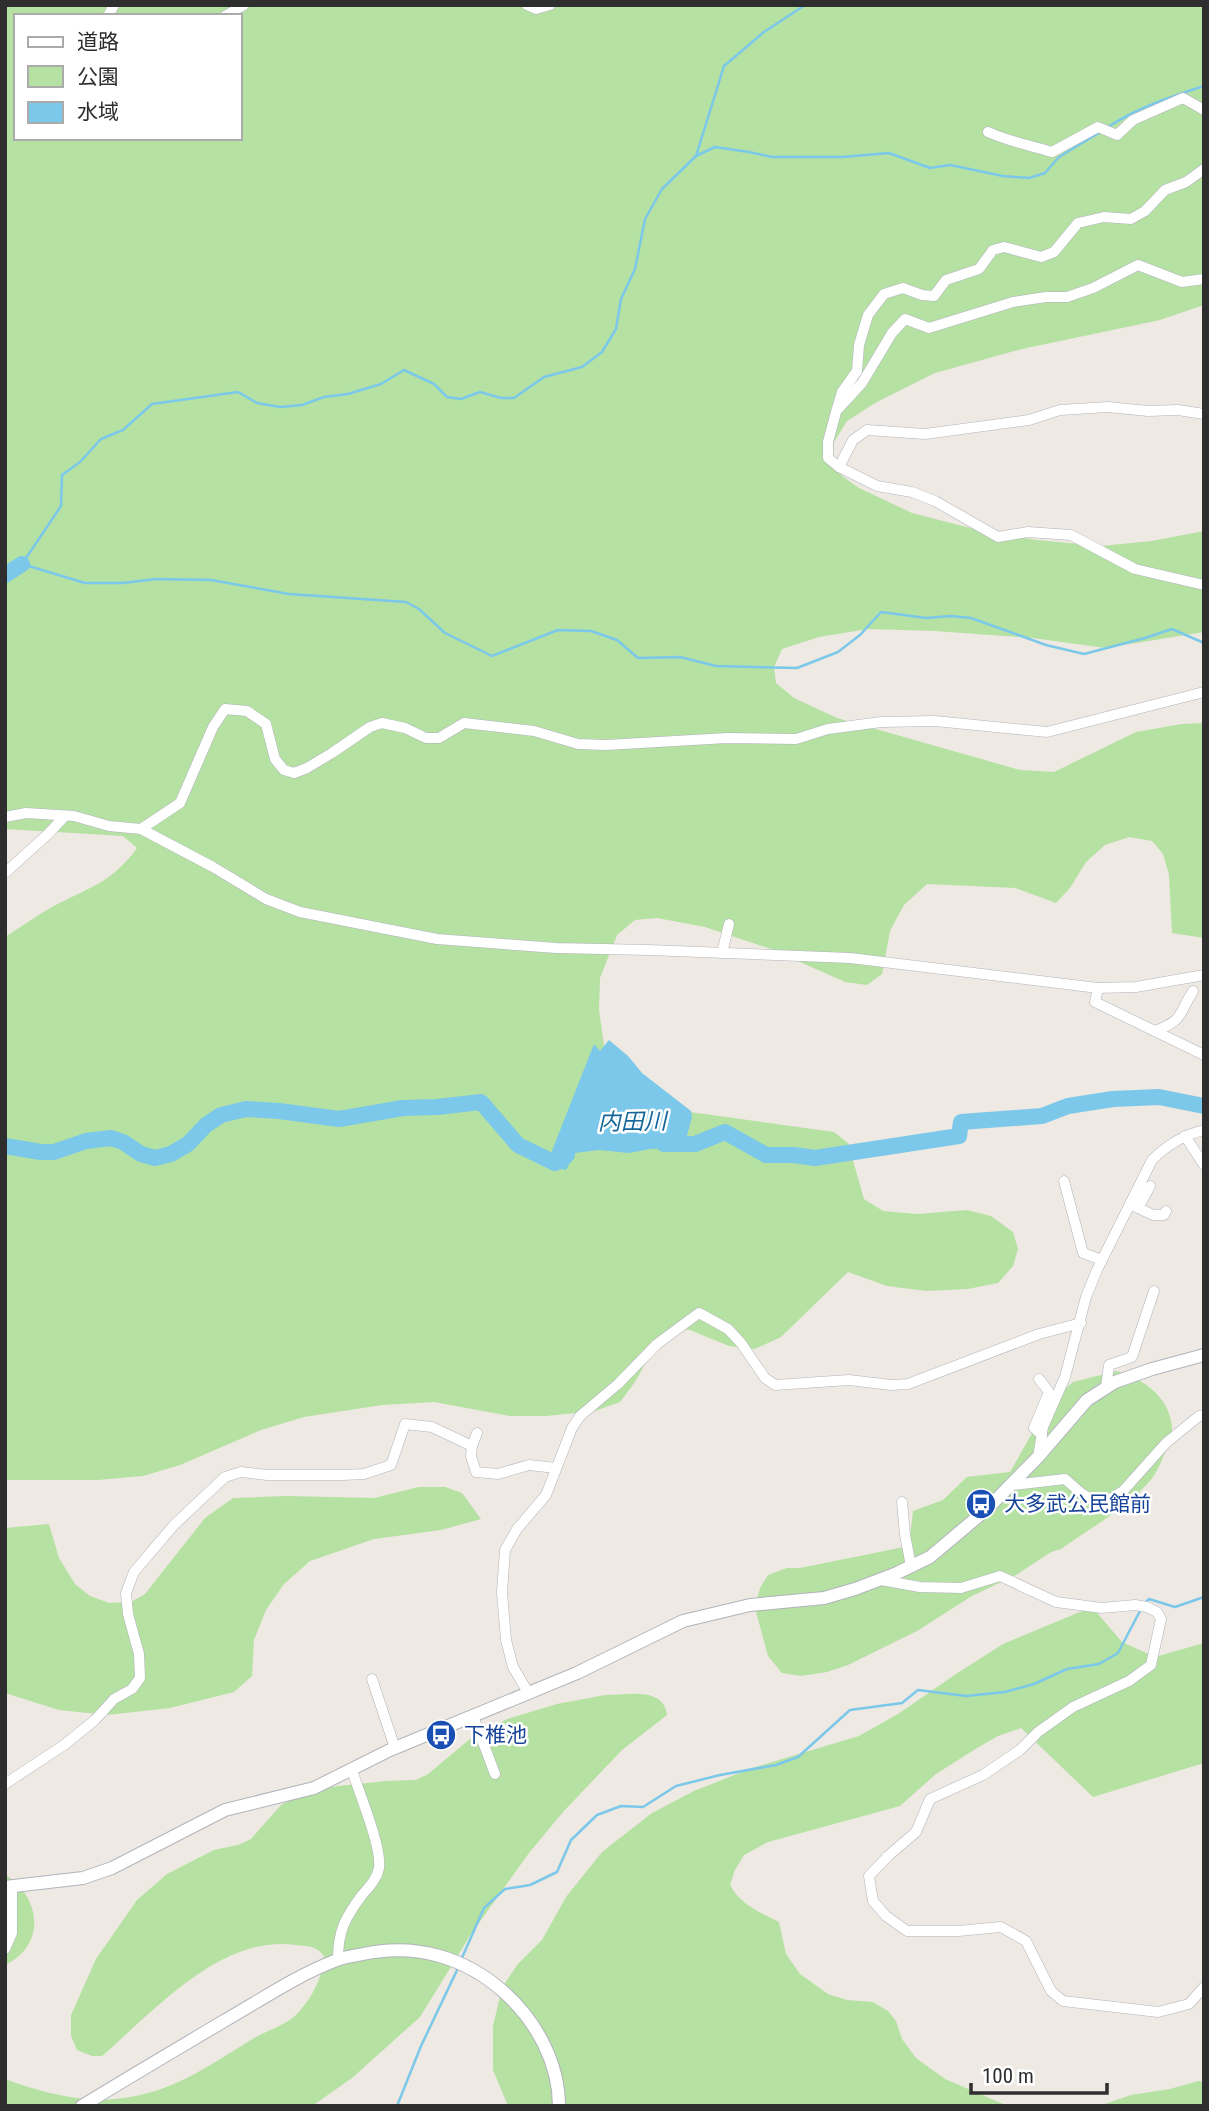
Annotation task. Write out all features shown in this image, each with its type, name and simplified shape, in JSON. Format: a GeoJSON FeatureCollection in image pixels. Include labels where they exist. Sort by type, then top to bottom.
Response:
{"type":"FeatureCollection","features":[{"type":"Feature","properties":{"kind":"street"},"geometry":{"type":"LineString","coordinates":[[228,14],[244,5]]}},
{"type":"Feature","properties":{"kind":"street"},"geometry":{"type":"LineString","coordinates":[[527,5],[536,9],[550,5]]}},
{"type":"Feature","properties":{"kind":"street"},"geometry":{"type":"LineString","coordinates":[[988,132],[1014,144],[1026,144],[1052,152],[1098,127],[1117,135],[1133,120],[1183,98],[1204,110]]}},
{"type":"Feature","properties":{"kind":"street"},"geometry":{"type":"LineString","coordinates":[[1204,169],[1165,190],[1145,211],[1131,219],[1104,217],[1078,223],[1054,252],[1041,257],[1004,247],[993,250],[979,269],[946,280],[934,296],[903,288],[884,294],[868,315],[859,345],[857,371],[842,392],[828,443],[828,458],[839,467],[877,486],[912,492],[935,501],[998,537],[1028,532],[1071,535],[1135,569],[1204,585]]}},
{"type":"Feature","properties":{"kind":"street"},"geometry":{"type":"LineString","coordinates":[[836,412],[862,383],[892,333],[905,319],[929,328],[1013,302],[1067,297],[1093,288],[1138,265],[1182,282],[1204,279]]}},
{"type":"Feature","properties":{"kind":"street"},"geometry":{"type":"LineString","coordinates":[[839,467],[853,440],[867,430],[925,434],[1029,420],[1060,410],[1108,407],[1204,414]]}},
{"type":"Feature","properties":{"kind":"street"},"geometry":{"type":"LineString","coordinates":[[141,829],[180,803],[213,727],[225,709],[247,710],[266,724],[275,759],[284,770],[294,773],[324,758],[370,727],[382,723],[405,728],[426,738],[439,738],[464,723],[534,731],[578,744],[606,746],[727,737],[796,739],[828,729],[892,722],[935,721],[1047,732],[1204,692]]}},
{"type":"Feature","properties":{"kind":"street"},"geometry":{"type":"LineString","coordinates":[[5,817],[26,813],[74,816],[109,826],[141,829],[266,899],[300,912],[437,939],[511,945],[850,958],[1098,988],[1136,987],[1204,975]]}},
{"type":"Feature","properties":{"kind":"street"},"geometry":{"type":"LineString","coordinates":[[5,873],[64,817]]}},
{"type":"Feature","properties":{"kind":"street"},"geometry":{"type":"LineString","coordinates":[[722,953],[729,924]]}},
{"type":"Feature","properties":{"kind":"street"},"geometry":{"type":"LineString","coordinates":[[1098,988],[1095,1002],[1204,1055]]}},
{"type":"Feature","properties":{"kind":"street"},"geometry":{"type":"LineString","coordinates":[[1155,1031],[1178,1020],[1193,991]]}},
{"type":"Feature","properties":{"kind":"street"},"geometry":{"type":"LineString","coordinates":[[1134,1206],[1152,1160],[1164,1147],[1204,1130]]}},
{"type":"Feature","properties":{"kind":"street"},"geometry":{"type":"LineString","coordinates":[[1185,1136],[1204,1165]]}},
{"type":"Feature","properties":{"kind":"street"},"geometry":{"type":"LineString","coordinates":[[1065,1181],[1083,1253],[1102,1260]]}},
{"type":"Feature","properties":{"kind":"street"},"geometry":{"type":"LineString","coordinates":[[1038,1457],[1043,1427],[1065,1377],[1086,1297],[1102,1260],[1134,1206],[1150,1185]]}},
{"type":"Feature","properties":{"kind":"street"},"geometry":{"type":"LineString","coordinates":[[1134,1206],[1158,1217],[1164,1215],[1166,1210]]}},
{"type":"Feature","properties":{"kind":"street"},"geometry":{"type":"LineString","coordinates":[[1106,1388],[1109,1365],[1132,1357],[1154,1291]]}},
{"type":"Feature","properties":{"kind":"street"},"geometry":{"type":"LineString","coordinates":[[529,1694],[513,1667],[506,1640],[502,1592],[505,1550],[517,1529],[546,1495],[572,1428],[580,1416],[618,1384],[657,1344],[699,1313],[728,1329],[765,1378],[775,1385],[849,1380],[891,1385],[908,1384],[1038,1334],[1081,1323]]}},
{"type":"Feature","properties":{"kind":"street"},"geometry":{"type":"LineString","coordinates":[[5,1949],[12,1933],[8,1887],[83,1878],[112,1868],[225,1810],[314,1788],[395,1748],[577,1673],[683,1621],[750,1605],[824,1598],[881,1580],[930,1557],[1013,1485],[1087,1401],[1115,1382],[1152,1368],[1204,1354]]}},
{"type":"Feature","properties":{"kind":"street"},"geometry":{"type":"LineString","coordinates":[[1039,1379],[1049,1392],[1034,1428],[1042,1435]]}},
{"type":"Feature","properties":{"kind":"street"},"geometry":{"type":"LineString","coordinates":[[1013,1485],[1065,1479],[1095,1502],[1112,1498],[1124,1491],[1166,1443],[1199,1416],[1204,1415]]}},
{"type":"Feature","properties":{"kind":"street"},"geometry":{"type":"LineString","coordinates":[[5,1784],[64,1745],[95,1720],[114,1699],[132,1689],[140,1678],[139,1654],[128,1614],[126,1593],[134,1572],[174,1525],[225,1477],[241,1472],[306,1476],[364,1474],[391,1465],[405,1424],[432,1427],[472,1446]]}},
{"type":"Feature","properties":{"kind":"street"},"geometry":{"type":"LineString","coordinates":[[477,1433],[471,1456],[476,1472],[498,1474],[529,1465],[556,1468]]}},
{"type":"Feature","properties":{"kind":"street"},"geometry":{"type":"LineString","coordinates":[[902,1502],[911,1566]]}},
{"type":"Feature","properties":{"kind":"street"},"geometry":{"type":"LineString","coordinates":[[881,1580],[920,1587],[961,1587],[1000,1576],[1056,1602],[1102,1608],[1142,1606],[1157,1612],[1161,1619],[1151,1665],[1129,1681],[1073,1707],[1038,1732],[1020,1750],[983,1775],[930,1800],[916,1832],[869,1876],[873,1901],[886,1916],[907,1931],[958,1931],[1001,1927],[1026,1941],[1051,1990],[1063,2001],[1158,2012],[1189,2004],[1204,1987]]}},
{"type":"Feature","properties":{"kind":"street"},"geometry":{"type":"LineString","coordinates":[[372,1679],[395,1748]]}},
{"type":"Feature","properties":{"kind":"street"},"geometry":{"type":"LineString","coordinates":[[473,1716],[495,1774]]}},
{"type":"Feature","properties":{"kind":"street"},"geometry":{"type":"LineString","coordinates":[[338,1959],[338,1938],[349,1914],[379,1870],[380,1854],[352,1770]]}},
{"type":"Feature","properties":{"kind":"street"},"geometry":{"type":"LineString","coordinates":[[82,2106],[296,1979],[338,1959],[383,1950],[407,1950],[431,1953],[463,1964],[492,1981],[517,2004],[536,2029],[550,2059],[555,2073],[559,2106]]}},
{"type":"Feature","properties":{"kind":"green space"},"geometry":{"type":"Polygon","coordinates":[[[5,5],[1204,5],[1204,305],[1160,320],[1022,349],[935,373],[875,403],[847,421],[834,442],[833,460],[842,476],[859,488],[912,513],[978,530],[1037,540],[1101,546],[1152,541],[1204,531],[1204,632],[1105,648],[1033,638],[868,629],[819,637],[782,649],[774,667],[776,683],[794,698],[837,718],[1020,770],[1054,772],[1136,732],[1204,723],[1204,938],[1172,933],[1169,875],[1163,854],[1152,841],[1129,837],[1105,845],[1086,862],[1070,888],[1056,903],[1015,888],[927,884],[904,905],[890,931],[882,974],[867,985],[845,982],[771,949],[705,927],[657,918],[635,920],[617,935],[600,978],[599,1010],[604,1045],[614,1069],[690,1112],[834,1132],[848,1143],[864,1199],[883,1211],[918,1214],[967,1210],[991,1216],[1013,1232],[1018,1249],[1013,1266],[998,1283],[968,1289],[926,1291],[887,1286],[848,1272],[781,1337],[755,1349],[729,1346],[690,1330],[674,1328],[652,1352],[620,1402],[595,1411],[546,1416],[510,1416],[434,1402],[382,1405],[304,1417],[261,1430],[180,1465],[143,1476],[98,1480],[5,1480],[5,937],[118,870],[137,848],[123,836],[5,829],[5,5]]]}},
{"type":"Feature","properties":{"kind":"green space"},"geometry":{"type":"Polygon","coordinates":[[[1117,1371],[1148,1386],[1163,1402],[1171,1423],[1171,1437],[1159,1466],[1139,1493],[1061,1549],[972,1596],[917,1631],[848,1665],[827,1672],[801,1676],[782,1673],[768,1656],[755,1608],[760,1588],[768,1575],[787,1568],[800,1568],[909,1546],[913,1511],[943,1500],[967,1477],[1010,1472],[1050,1402],[1073,1382],[1117,1371]]]}},
{"type":"Feature","properties":{"kind":"green space"},"geometry":{"type":"Polygon","coordinates":[[[419,1487],[445,1487],[462,1493],[481,1519],[441,1530],[374,1539],[310,1561],[284,1584],[266,1610],[254,1640],[252,1676],[234,1692],[170,1708],[107,1715],[59,1710],[5,1693],[5,1528],[49,1524],[59,1558],[75,1584],[90,1596],[109,1603],[131,1602],[145,1594],[205,1518],[233,1498],[374,1498],[419,1487]]]}},
{"type":"Feature","properties":{"kind":"green space"},"geometry":{"type":"Polygon","coordinates":[[[1092,1607],[1122,1642],[1155,1657],[1204,1643],[1204,1763],[1093,1797],[1021,1728],[998,1736],[936,1774],[900,1806],[768,1842],[744,1855],[730,1885],[745,1903],[779,1922],[786,1954],[800,1974],[828,1994],[847,2000],[873,2002],[888,2011],[896,2021],[902,2039],[916,2058],[945,2079],[1008,2106],[508,2106],[493,2070],[493,2026],[502,1988],[517,1965],[542,1940],[566,1897],[602,1852],[652,1813],[694,1791],[752,1768],[859,1736],[898,1714],[1003,1644],[1092,1607]]]}},
{"type":"Feature","properties":{"kind":"green space"},"geometry":{"type":"Polygon","coordinates":[[[605,1695],[652,1696],[664,1706],[667,1715],[622,1750],[563,1812],[529,1853],[471,1934],[420,2017],[352,2078],[312,2106],[5,2106],[5,2079],[45,2092],[101,2100],[136,2096],[173,2085],[284,2024],[298,2013],[308,2000],[319,1980],[324,1956],[309,1946],[268,1945],[241,1952],[190,1980],[102,2056],[92,2056],[77,2050],[71,2036],[71,2015],[96,1959],[137,1900],[167,1874],[214,1850],[251,1839],[281,1805],[303,1792],[338,1786],[416,1780],[428,1774],[470,1739],[507,1719],[557,1704],[605,1695]]]}},
{"type":"Feature","properties":{"kind":"green space"},"geometry":{"type":"Polygon","coordinates":[[[5,1874],[20,1887],[29,1900],[34,1921],[30,1942],[16,1959],[5,1965],[5,1874]]]}},
{"type":"Feature","properties":{"kind":"green space"},"geometry":{"type":"Polygon","coordinates":[[[1198,2081],[1204,2082],[1204,2106],[1099,2106],[1131,2095],[1170,2089],[1198,2081]]]}},
{"type":"Feature","properties":{"kind":"water"},"geometry":{"type":"Polygon","coordinates":[[[609,1040],[628,1056],[642,1073],[691,1111],[692,1117],[684,1147],[629,1153],[599,1150],[575,1153],[566,1170],[546,1166],[594,1044],[600,1051],[609,1040]]]}},
{"type":"Feature","properties":{"kind":"waterway"},"geometry":{"type":"LineString","coordinates":[[696,156],[724,66],[764,32],[805,5]]}},
{"type":"Feature","properties":{"kind":"waterway"},"geometry":{"type":"LineString","coordinates":[[1108,127],[1142,109],[1204,86]]}},
{"type":"Feature","properties":{"kind":"waterway"},"geometry":{"type":"LineString","coordinates":[[1102,131],[1059,157],[1045,173],[1029,178],[1003,176],[950,165],[930,168],[889,153],[842,157],[772,157],[715,147],[696,156],[662,189],[645,219],[635,269],[621,299],[616,329],[602,352],[582,367],[544,377],[514,398],[501,398],[480,392],[461,399],[447,397],[434,384],[404,370],[381,384],[302,405],[280,407],[257,403],[238,392],[152,404],[123,430],[101,439],[80,462],[62,475],[61,506],[22,564],[85,583],[123,583],[156,579],[211,580],[289,594],[406,602],[419,609],[445,633],[492,656],[558,630],[591,631],[617,640],[638,658],[680,657],[716,666],[797,668],[838,652],[860,635],[881,612],[926,618],[971,618],[1046,645],[1084,654],[1172,629],[1204,643]]}},
{"type":"Feature","properties":{"kind":"waterway"},"geometry":{"type":"LineString","coordinates":[[5,575],[22,564]]}},
{"type":"Feature","properties":{"kind":"waterway","name":"内田川"},"geometry":{"type":"LineString","coordinates":[[664,1144],[695,1144],[725,1132],[766,1155],[815,1158],[959,1136],[961,1122],[1042,1116],[1068,1106],[1113,1099],[1159,1097],[1204,1106]]}},
{"type":"Feature","properties":{"kind":"waterway","name":"内田川"},"geometry":{"type":"LineString","coordinates":[[5,1146],[54,1152],[86,1141],[111,1138],[123,1142],[141,1154],[155,1158],[171,1154],[188,1144],[206,1125],[221,1115],[246,1109],[339,1119],[403,1108],[481,1102],[518,1145],[555,1163],[567,1155]]}},
{"type":"Feature","properties":{"kind":"waterway"},"geometry":{"type":"LineString","coordinates":[[1145,1603],[1149,1599],[1175,1607],[1204,1597]]}},
{"type":"Feature","properties":{"kind":"waterway"},"geometry":{"type":"LineString","coordinates":[[461,1960],[484,1908],[505,1889],[530,1885],[557,1872],[571,1840],[597,1815],[621,1806],[643,1807],[676,1786],[776,1765],[798,1757],[850,1710],[902,1703],[918,1690],[966,1696],[1005,1692],[1034,1684],[1067,1669],[1099,1664],[1118,1653],[1141,1609]]}},
{"type":"Feature","properties":{"kind":"waterway"},"geometry":{"type":"LineString","coordinates":[[397,2106],[421,2046],[459,1966]]}},
{"type":"Feature","properties":{"kind":"place","name":"大多武公民館前"},"geometry":{"type":"Point","coordinates":[981,1504]}},
{"type":"Feature","properties":{"kind":"place","name":"下椎池"},"geometry":{"type":"Point","coordinates":[441,1735]}}]}
